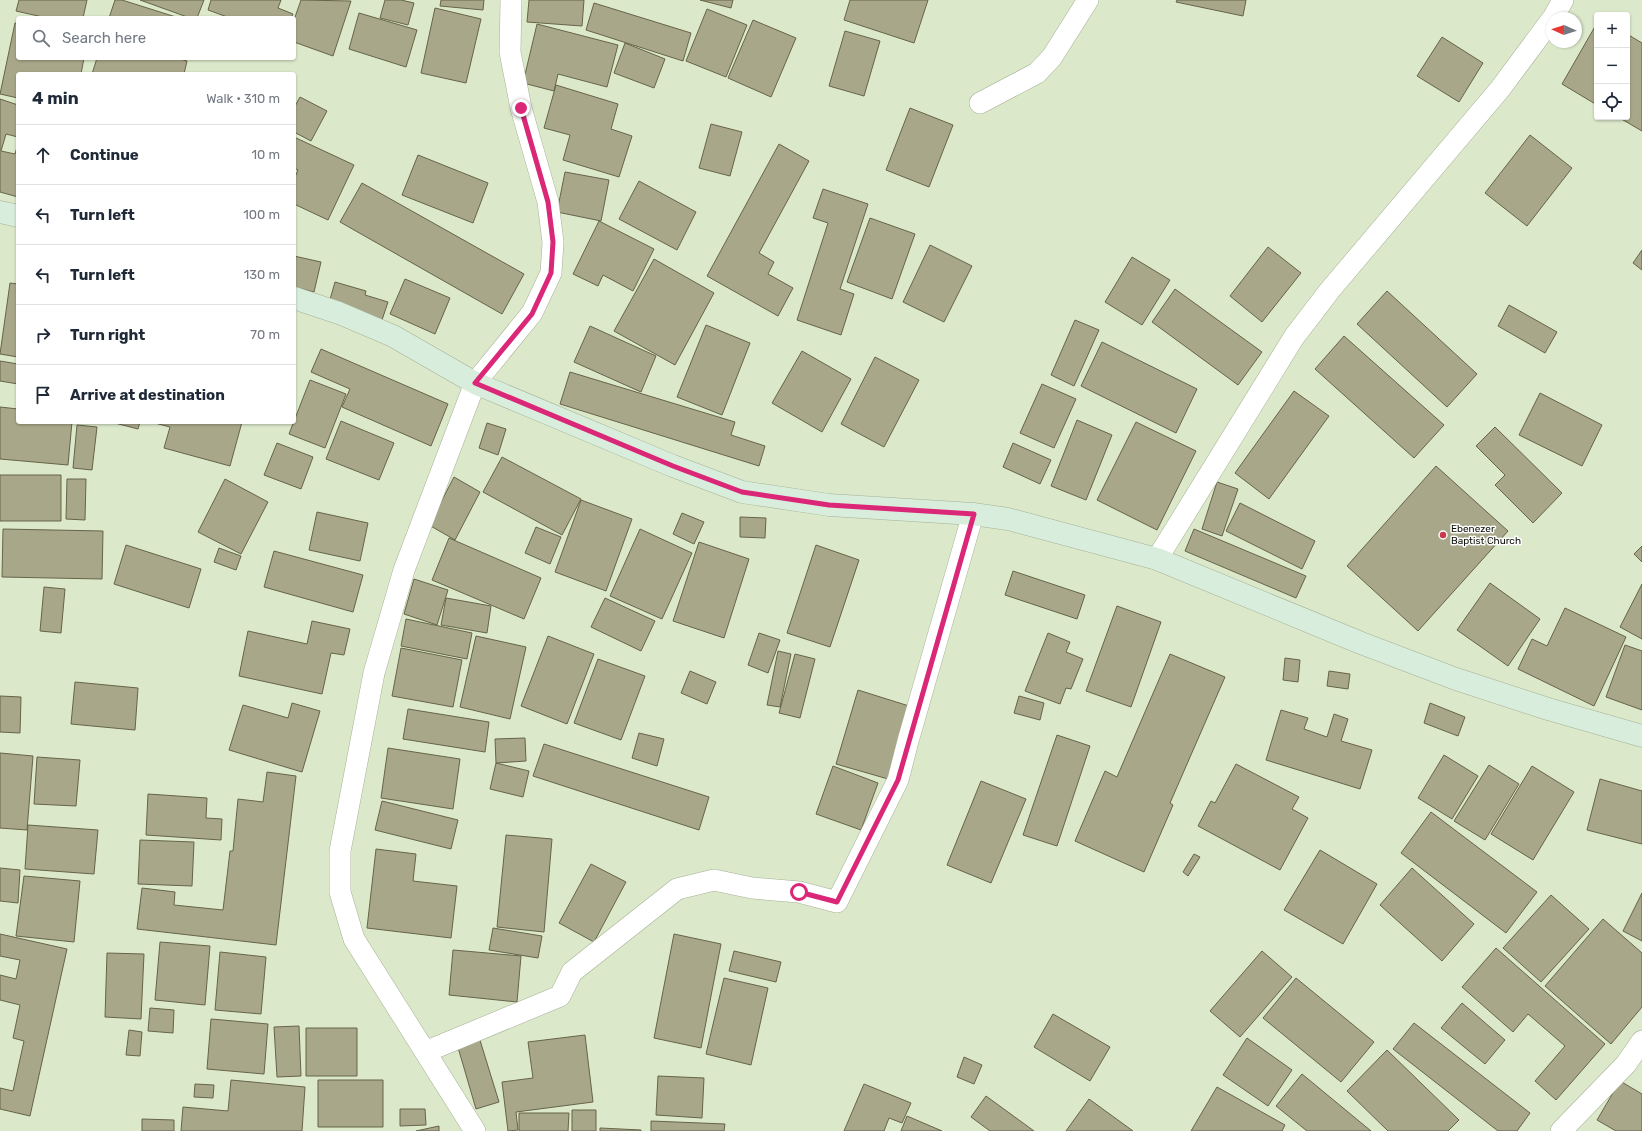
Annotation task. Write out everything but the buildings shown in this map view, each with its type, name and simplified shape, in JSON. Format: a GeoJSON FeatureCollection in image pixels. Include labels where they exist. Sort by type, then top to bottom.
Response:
{"type":"FeatureCollection","features":[{"type":"Feature","properties":{"kind":"street"},"geometry":{"type":"LineString","coordinates":[[475,1131],[354,939],[340,892],[340,851],[374,672],[404,570],[475,383],[532,314],[551,273],[553,242],[548,202],[521,108],[510,52],[510,0]]}},
{"type":"Feature","properties":{"kind":"street"},"geometry":{"type":"LineString","coordinates":[[980,103],[1037,73],[1052,57],[1088,0]]}},
{"type":"Feature","properties":{"kind":"street"},"geometry":{"type":"LineString","coordinates":[[1556,12],[1564,0]]}},
{"type":"Feature","properties":{"kind":"street"},"geometry":{"type":"LineString","coordinates":[[1157,559],[1294,337],[1330,290],[1500,89],[1546,26]]}},
{"type":"Feature","properties":{"kind":"street"},"geometry":{"type":"LineString","coordinates":[[0,212],[16,216]]}},
{"type":"Feature","properties":{"kind":"street"},"geometry":{"type":"LineString","coordinates":[[296,299],[339,313],[393,336],[475,383],[673,466],[742,492],[829,505],[974,514],[1008,519],[1157,559],[1361,643],[1456,678],[1548,709],[1642,736]]}},
{"type":"Feature","properties":{"kind":"street"},"geometry":{"type":"LineString","coordinates":[[425,1052],[560,996],[572,972],[677,889],[714,880],[752,888],[799,892],[837,902],[898,780],[910,733],[974,514]]}},
{"type":"Feature","properties":{"kind":"street"},"geometry":{"type":"LineString","coordinates":[[1561,1131],[1626,1064],[1642,1041]]}},
{"type":"Feature","properties":{"kind":"place","name":"Ebenezer Baptist Church"},"geometry":{"type":"Point","coordinates":[1443,535]}},
{"type":"Feature","properties":{"kind":"route"},"geometry":{"type":"LineString","coordinates":[[521,108],[548,202],[553,242],[551,273],[532,314],[475,383],[702,478],[742,492],[829,505],[974,514],[898,780],[837,902],[799,892]]}}]}
